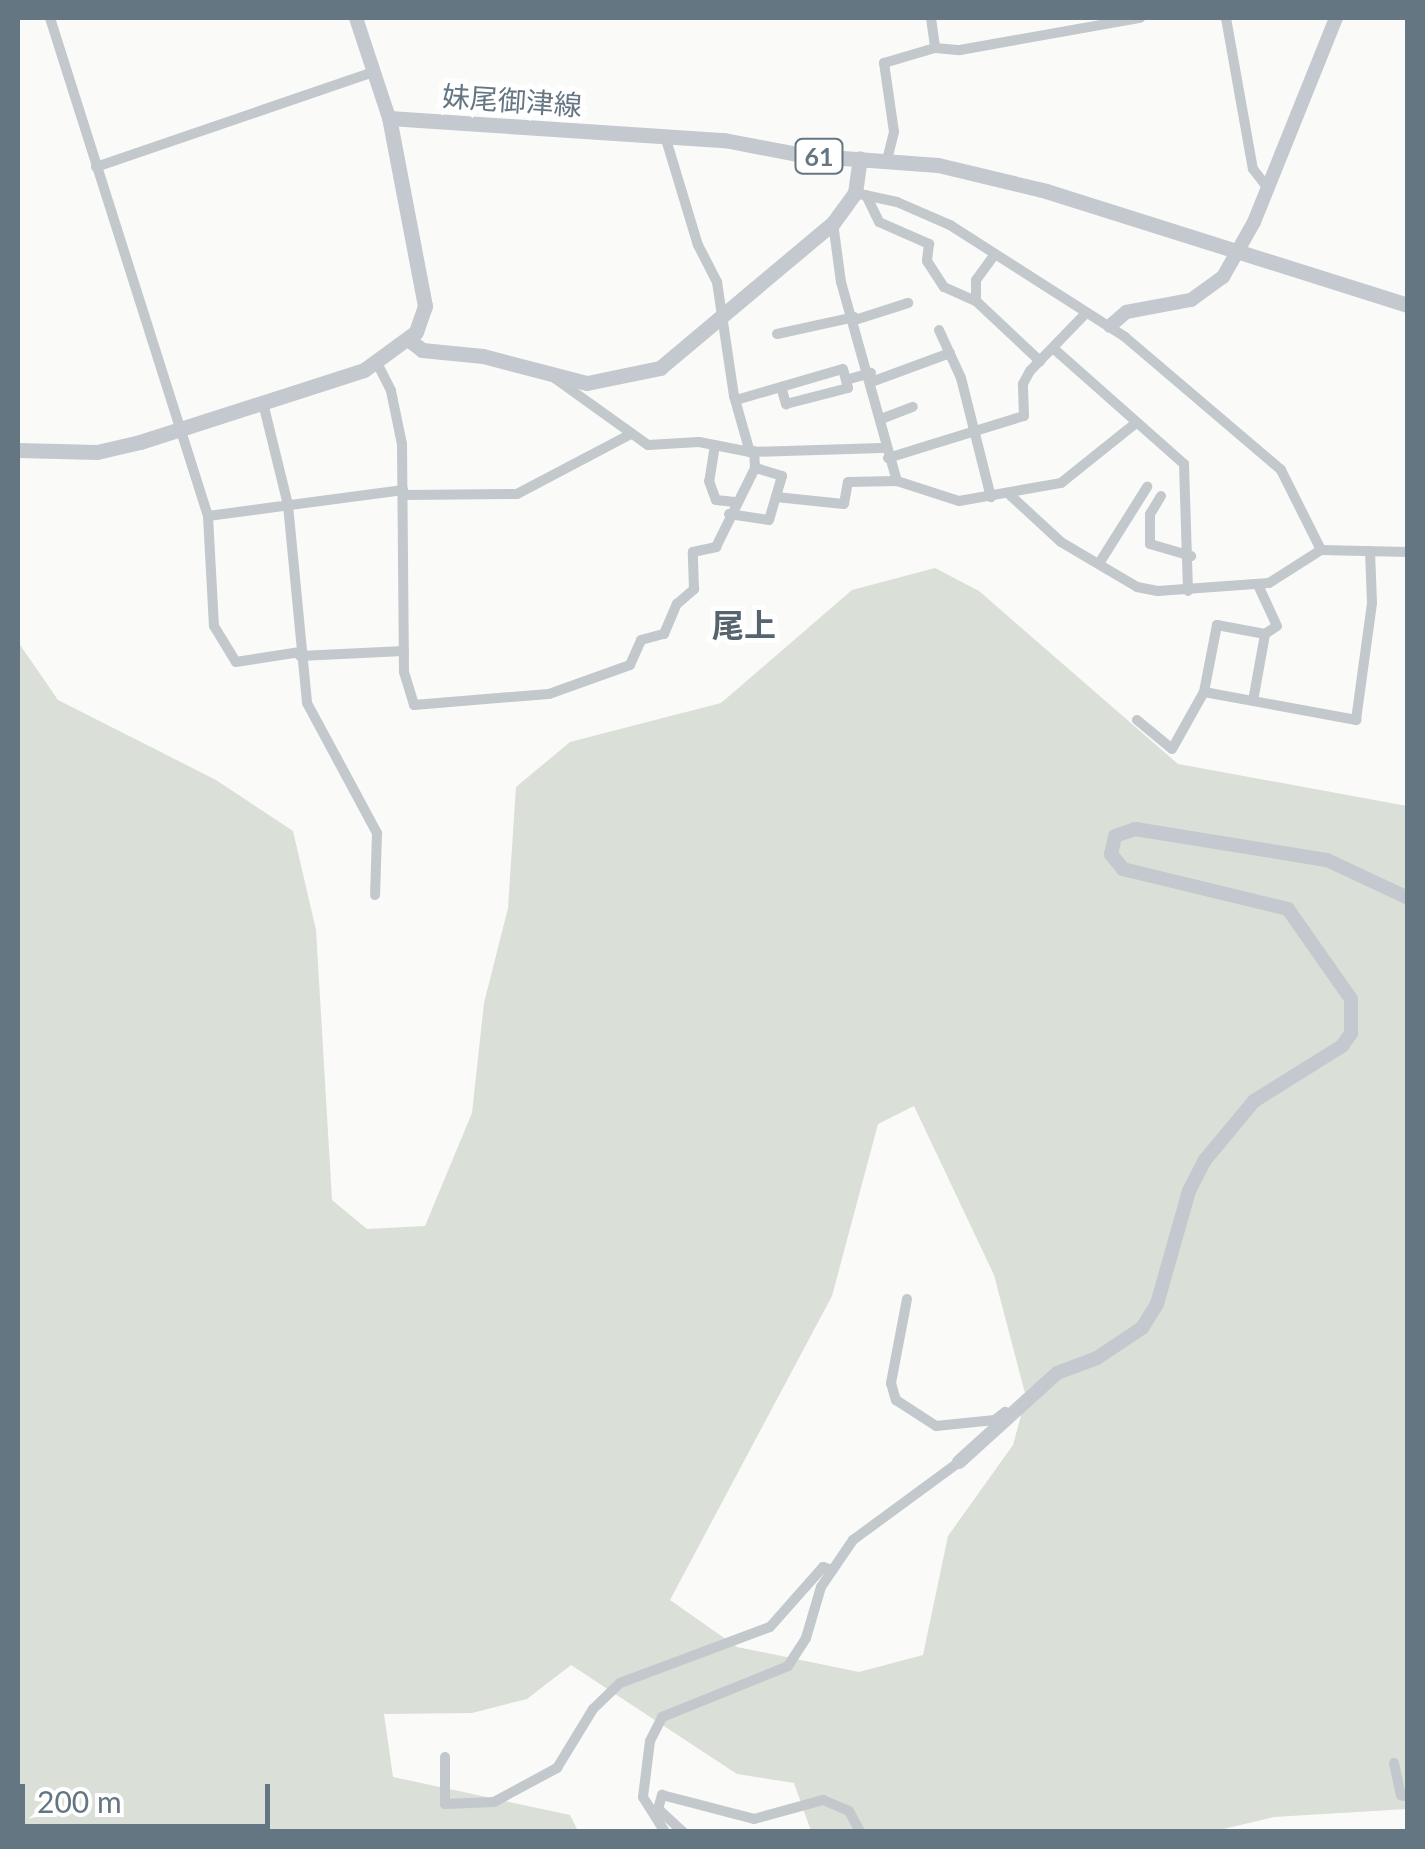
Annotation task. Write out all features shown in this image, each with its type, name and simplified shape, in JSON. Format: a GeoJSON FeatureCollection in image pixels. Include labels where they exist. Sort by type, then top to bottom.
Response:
{"type":"FeatureCollection","features":[{"type":"Feature","properties":{"kind":"main road","name":"妹尾御津線"},"geometry":{"type":"LineString","coordinates":[[389,118],[665,136],[887,160],[991,176],[1408,306]]}},
{"type":"Feature","properties":{"kind":"main road"},"geometry":{"type":"LineString","coordinates":[[18,450],[112,450],[377,363],[408,339],[425,306],[389,118]]}},
{"type":"Feature","properties":{"kind":"main road","name":"61"},"geometry":{"type":"LineString","coordinates":[[408,339],[422,350],[483,356],[597,383],[660,368],[833,222],[860,194],[860,158]]}},
{"type":"Feature","properties":{"kind":"main road","name":"妹尾御津線"},"geometry":{"type":"LineString","coordinates":[[1237,252],[1408,315]]}},
{"type":"Feature","properties":{"kind":"street"},"geometry":{"type":"LineString","coordinates":[[50,18],[173,392],[176,428],[208,516],[208,601],[230,657],[236,662],[300,654],[404,651]]}},
{"type":"Feature","properties":{"kind":"street"},"geometry":{"type":"LineString","coordinates":[[356,18],[389,118]]}},
{"type":"Feature","properties":{"kind":"street"},"geometry":{"type":"LineString","coordinates":[[931,18],[935,48]]}},
{"type":"Feature","properties":{"kind":"street"},"geometry":{"type":"LineString","coordinates":[[887,160],[894,132],[884,63],[935,48],[960,50],[1140,18]]}},
{"type":"Feature","properties":{"kind":"street"},"geometry":{"type":"LineString","coordinates":[[1226,18],[1253,169],[1268,188]]}},
{"type":"Feature","properties":{"kind":"street"},"geometry":{"type":"LineString","coordinates":[[1110,326],[1126,312],[1207,292],[1237,252],[1268,188],[1336,18]]}},
{"type":"Feature","properties":{"kind":"street"},"geometry":{"type":"LineString","coordinates":[[96,167],[374,72]]}},
{"type":"Feature","properties":{"kind":"street"},"geometry":{"type":"LineString","coordinates":[[377,363],[399,427],[404,493],[405,686],[414,705],[549,694],[622,670],[641,640],[668,628],[677,604],[696,586],[693,552],[716,547],[755,468],[736,400],[720,320],[717,282],[698,245],[665,136]]}},
{"type":"Feature","properties":{"kind":"street"},"geometry":{"type":"LineString","coordinates":[[860,194],[919,210],[1110,326],[1280,470],[1320,550]]}},
{"type":"Feature","properties":{"kind":"street"},"geometry":{"type":"LineString","coordinates":[[860,194],[879,222],[929,244],[927,261],[944,287],[976,301],[1040,361]]}},
{"type":"Feature","properties":{"kind":"street"},"geometry":{"type":"LineString","coordinates":[[833,222],[841,282],[872,377],[885,453],[897,481]]}},
{"type":"Feature","properties":{"kind":"street"},"geometry":{"type":"LineString","coordinates":[[976,301],[976,280],[994,254]]}},
{"type":"Feature","properties":{"kind":"street"},"geometry":{"type":"LineString","coordinates":[[778,334],[908,304]]}},
{"type":"Feature","properties":{"kind":"street"},"geometry":{"type":"LineString","coordinates":[[551,375],[648,445],[715,445],[752,452],[885,453],[978,433],[1024,416],[1023,384],[1086,313]]}},
{"type":"Feature","properties":{"kind":"street"},"geometry":{"type":"LineString","coordinates":[[939,330],[978,433],[990,497]]}},
{"type":"Feature","properties":{"kind":"street"},"geometry":{"type":"LineString","coordinates":[[1053,348],[1184,464],[1190,556],[1188,590]]}},
{"type":"Feature","properties":{"kind":"street"},"geometry":{"type":"LineString","coordinates":[[846,380],[872,377],[950,353]]}},
{"type":"Feature","properties":{"kind":"street"},"geometry":{"type":"LineString","coordinates":[[842,369],[848,388],[786,404],[782,390],[781,383],[842,369]]}},
{"type":"Feature","properties":{"kind":"street"},"geometry":{"type":"LineString","coordinates":[[736,400],[782,390]]}},
{"type":"Feature","properties":{"kind":"street"},"geometry":{"type":"LineString","coordinates":[[262,403],[288,505],[307,704],[377,833],[374,894]]}},
{"type":"Feature","properties":{"kind":"street"},"geometry":{"type":"LineString","coordinates":[[881,419],[913,407]]}},
{"type":"Feature","properties":{"kind":"street"},"geometry":{"type":"LineString","coordinates":[[776,497],[844,504],[848,482],[897,481],[959,501],[1010,495],[1061,483],[1136,422]]}},
{"type":"Feature","properties":{"kind":"street"},"geometry":{"type":"LineString","coordinates":[[208,516],[404,493],[517,494],[631,434]]}},
{"type":"Feature","properties":{"kind":"street"},"geometry":{"type":"LineString","coordinates":[[715,445],[709,481],[716,500],[735,502]]}},
{"type":"Feature","properties":{"kind":"street"},"geometry":{"type":"LineString","coordinates":[[729,514],[766,523],[782,476],[755,468]]}},
{"type":"Feature","properties":{"kind":"street"},"geometry":{"type":"LineString","coordinates":[[1100,562],[1147,488]]}},
{"type":"Feature","properties":{"kind":"street"},"geometry":{"type":"LineString","coordinates":[[1010,495],[1061,542],[1137,587],[1188,590],[1258,584],[1320,550],[1408,552]]}},
{"type":"Feature","properties":{"kind":"street"},"geometry":{"type":"LineString","coordinates":[[1161,496],[1150,514],[1150,544],[1190,556]]}},
{"type":"Feature","properties":{"kind":"street"},"geometry":{"type":"LineString","coordinates":[[1204,692],[1356,720],[1372,604],[1370,551]]}},
{"type":"Feature","properties":{"kind":"street"},"geometry":{"type":"LineString","coordinates":[[1137,720],[1172,749],[1204,692],[1217,625],[1265,634],[1277,626],[1258,584]]}},
{"type":"Feature","properties":{"kind":"street"},"geometry":{"type":"LineString","coordinates":[[1253,701],[1265,634]]}},
{"type":"Feature","properties":{"kind":"street"},"geometry":{"type":"LineString","coordinates":[[664,1832],[643,1797],[650,1741],[662,1717],[788,1666],[832,1570],[853,1540],[960,1462],[1020,1412],[1057,1373],[1097,1358],[1142,1328],[1157,1304],[1188,1191],[1205,1160],[1254,1101],[1342,1046],[1351,1033],[1351,999],[1288,909],[1123,868],[1112,854],[1115,836],[1135,829],[1326,860],[1408,898]]}},
{"type":"Feature","properties":{"kind":"street"},"geometry":{"type":"LineString","coordinates":[[907,1298],[891,1384],[896,1400],[936,1426],[995,1420],[1012,1405],[1020,1412]]}},
{"type":"Feature","properties":{"kind":"street"},"geometry":{"type":"LineString","coordinates":[[445,1757],[445,1804],[494,1802],[557,1768],[593,1709],[620,1683],[770,1626],[823,1567],[832,1570]]}},
{"type":"Feature","properties":{"kind":"street"},"geometry":{"type":"LineString","coordinates":[[1394,1764],[1401,1796],[1408,1796]]}},
{"type":"Feature","properties":{"kind":"street"},"geometry":{"type":"LineString","coordinates":[[683,1832],[658,1809],[662,1794],[754,1819],[824,1800],[848,1811],[860,1832]]}},
{"type":"Feature","properties":{"kind":"shaded area"},"geometry":{"type":"Polygon","coordinates":[[[935,568],[979,591],[1178,764],[1407,806],[1407,1809],[1274,1817],[1211,1832],[811,1831],[794,1783],[737,1774],[571,1665],[527,1699],[472,1713],[384,1714],[393,1777],[570,1815],[578,1831],[18,1831],[18,642],[58,700],[216,780],[293,831],[316,930],[332,1200],[367,1229],[425,1226],[472,1113],[484,1003],[508,908],[516,787],[570,742],[721,703],[852,590],[935,568]],[[914,1106],[878,1124],[832,1296],[670,1600],[737,1647],[859,1672],[923,1655],[948,1536],[1013,1445],[1026,1397],[994,1275],[914,1106]]]}},
{"type":"Feature","properties":{"kind":"district","name":"尾上"},"geometry":{"type":"Point","coordinates":[744,625]}}]}
